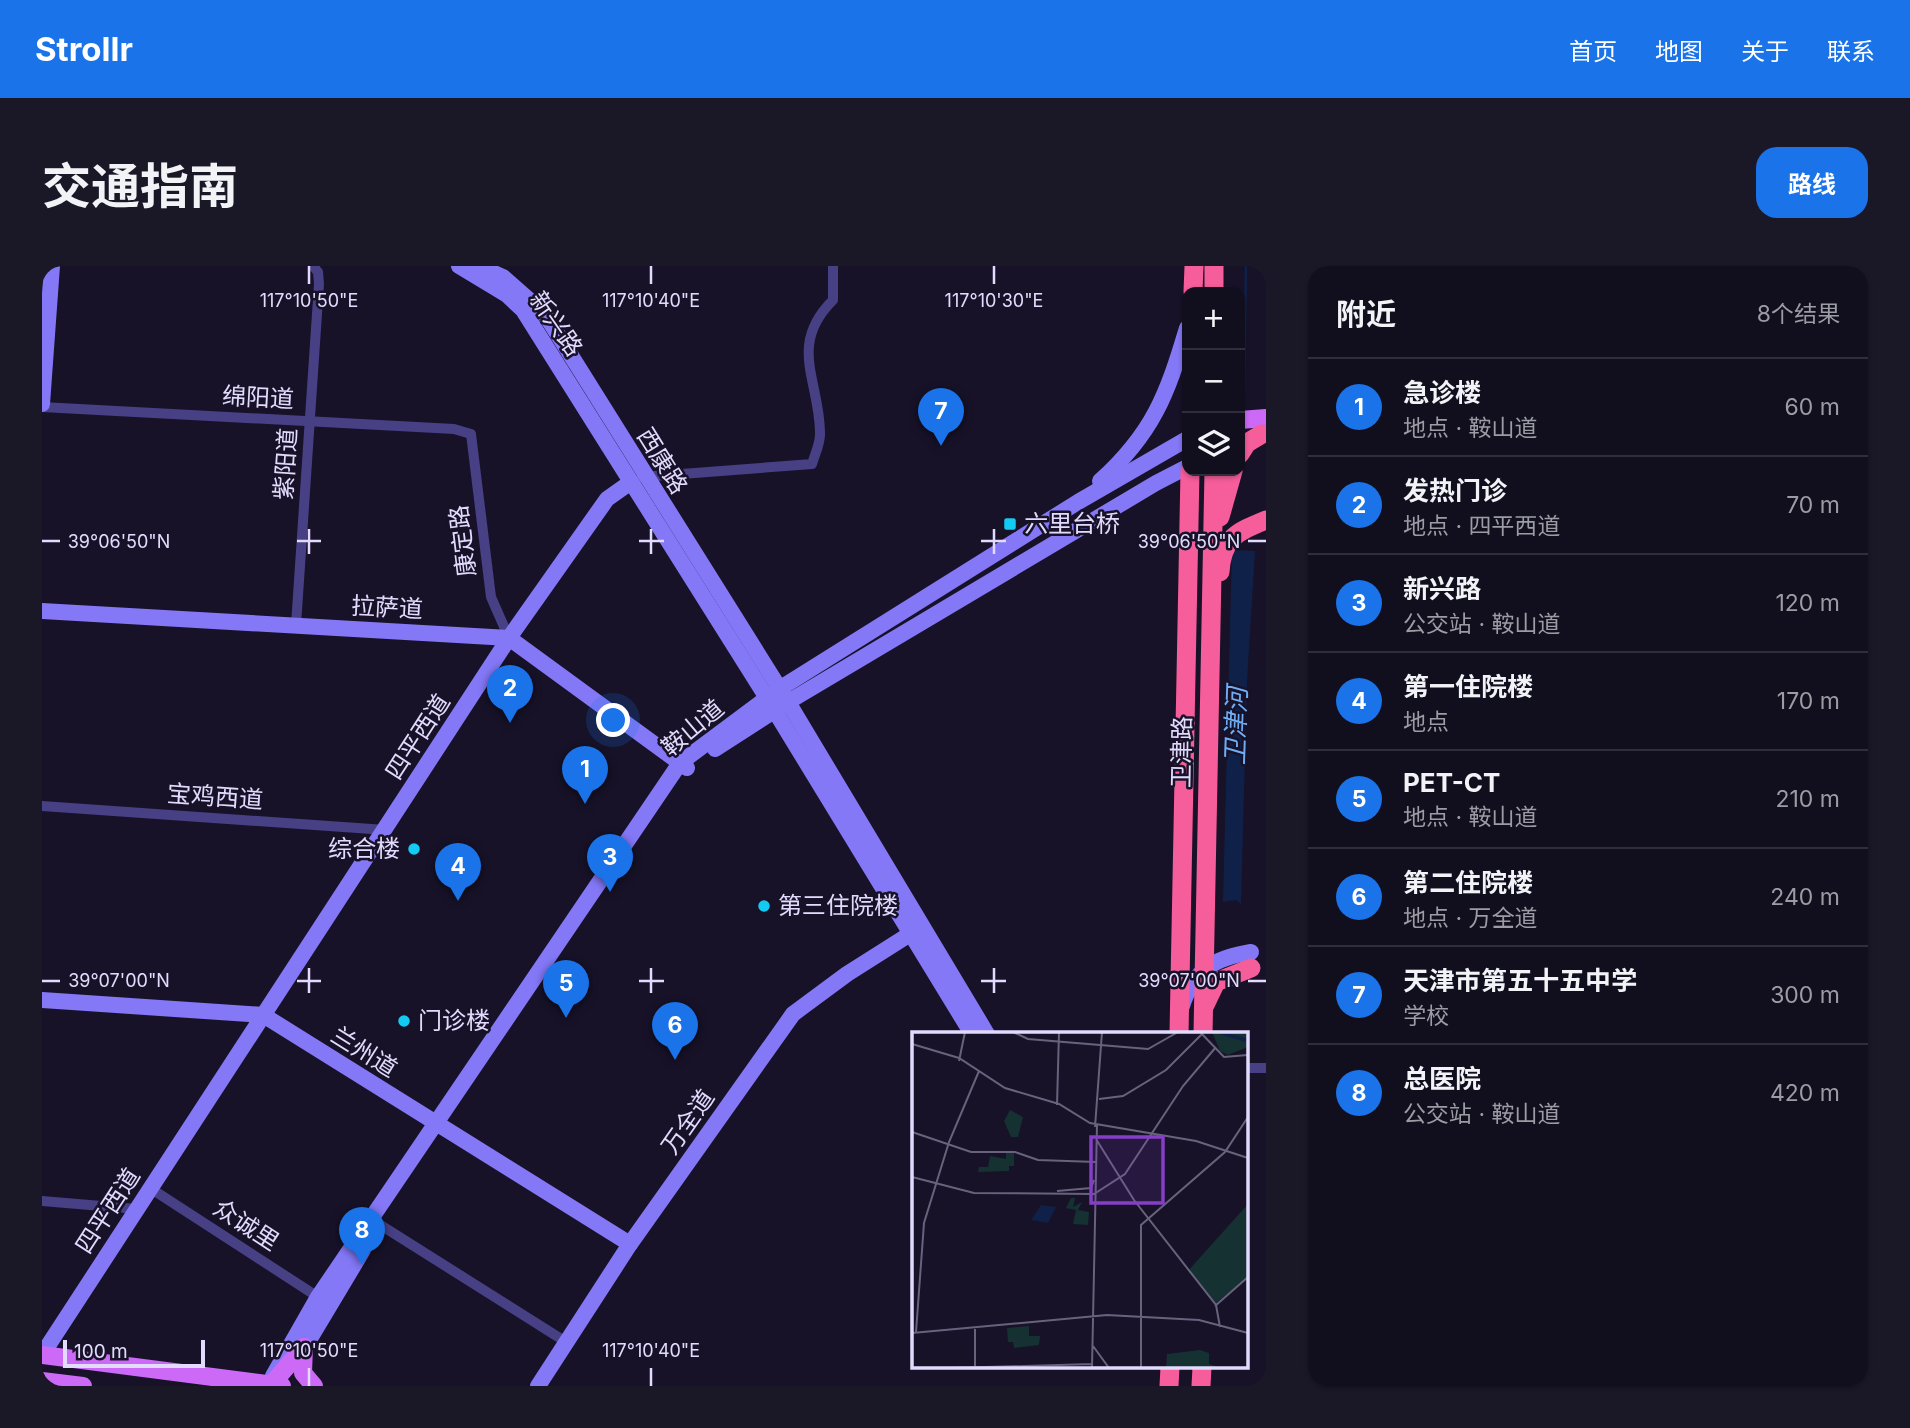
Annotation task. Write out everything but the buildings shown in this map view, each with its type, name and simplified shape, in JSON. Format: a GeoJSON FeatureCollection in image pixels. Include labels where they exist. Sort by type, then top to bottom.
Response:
{"type":"FeatureCollection","features":[{"type":"Feature","properties":{"kind":"highway"},"geometry":{"type":"LineString","coordinates":[[1193,287],[1194,266]]}},
{"type":"Feature","properties":{"kind":"highway"},"geometry":{"type":"LineString","coordinates":[[1214,266],[1214,287]]}},
{"type":"Feature","properties":{"kind":"highway"},"geometry":{"type":"LineString","coordinates":[[1245,446],[1264,429]]}},
{"type":"Feature","properties":{"kind":"highway","name":"卫津路"},"geometry":{"type":"LineString","coordinates":[[1179,1032],[1189,476]]}},
{"type":"Feature","properties":{"kind":"highway","name":"卫津路"},"geometry":{"type":"LineString","coordinates":[[1203,1032],[1210,562],[1214,476]]}},
{"type":"Feature","properties":{"kind":"highway"},"geometry":{"type":"LineString","coordinates":[[1210,562],[1232,476]]}},
{"type":"Feature","properties":{"kind":"highway"},"geometry":{"type":"LineString","coordinates":[[1208,676],[1217,639],[1223,547],[1233,536],[1266,520]]}},
{"type":"Feature","properties":{"kind":"highway"},"geometry":{"type":"LineString","coordinates":[[1203,1012],[1216,982],[1259,960]]}},
{"type":"Feature","properties":{"kind":"highway"},"geometry":{"type":"LineString","coordinates":[[1169,1386],[1170,1368]]}},
{"type":"Feature","properties":{"kind":"highway"},"geometry":{"type":"LineString","coordinates":[[1202,1368],[1202,1386]]}},
{"type":"Feature","properties":{"kind":"main road","name":"新兴路"},"geometry":{"type":"LineString","coordinates":[[459,266],[507,295],[523,310],[638,479],[777,700],[915,931],[971,1032]]}},
{"type":"Feature","properties":{"kind":"main road","name":"西康路"},"geometry":{"type":"LineString","coordinates":[[478,266],[507,272],[545,314],[638,479]]}},
{"type":"Feature","properties":{"kind":"main road"},"geometry":{"type":"LineString","coordinates":[[42,405],[51,269]]}},
{"type":"Feature","properties":{"kind":"main road"},"geometry":{"type":"LineString","coordinates":[[1078,502],[1143,435],[1160,409],[1182,343]]}},
{"type":"Feature","properties":{"kind":"main road"},"geometry":{"type":"LineString","coordinates":[[1245,422],[1264,429]]}},
{"type":"Feature","properties":{"kind":"main road"},"geometry":{"type":"LineString","coordinates":[[1245,439],[1264,429]]}},
{"type":"Feature","properties":{"kind":"main road","name":"鞍山道"},"geometry":{"type":"LineString","coordinates":[[274,1385],[284,1357],[318,1297],[375,1222],[684,765],[777,700],[1078,502],[1182,442]]}},
{"type":"Feature","properties":{"kind":"main road","name":"鞍山道"},"geometry":{"type":"LineString","coordinates":[[777,700],[1156,483],[1182,472]]}},
{"type":"Feature","properties":{"kind":"main road","name":"四平西道"},"geometry":{"type":"LineString","coordinates":[[42,1355],[509,638],[607,499],[638,479]]}},
{"type":"Feature","properties":{"kind":"main road","name":"拉萨道"},"geometry":{"type":"LineString","coordinates":[[42,611],[509,638]]}},
{"type":"Feature","properties":{"kind":"main road"},"geometry":{"type":"LineString","coordinates":[[509,638],[684,765]]}},
{"type":"Feature","properties":{"kind":"main road"},"geometry":{"type":"LineString","coordinates":[[915,931],[986,1032]]}},
{"type":"Feature","properties":{"kind":"main road","name":"万全道"},"geometry":{"type":"LineString","coordinates":[[538,1386],[630,1244],[793,1014],[915,931]]}},
{"type":"Feature","properties":{"kind":"main road"},"geometry":{"type":"LineString","coordinates":[[1180,959],[1259,960]]}},
{"type":"Feature","properties":{"kind":"main road"},"geometry":{"type":"LineString","coordinates":[[1180,1012],[1189,986],[1204,959]]}},
{"type":"Feature","properties":{"kind":"main road","name":"兰州道"},"geometry":{"type":"LineString","coordinates":[[42,1000],[263,1015],[630,1244]]}},
{"type":"Feature","properties":{"kind":"main road","name":"鞍山道"},"geometry":{"type":"LineString","coordinates":[[304,1347],[375,1222]]}},
{"type":"Feature","properties":{"kind":"main road"},"geometry":{"type":"LineString","coordinates":[[42,1355],[274,1385],[304,1347]]}},
{"type":"Feature","properties":{"kind":"main road"},"geometry":{"type":"LineString","coordinates":[[304,1347],[303,1373],[314,1386]]}},
{"type":"Feature","properties":{"kind":"main road"},"geometry":{"type":"LineString","coordinates":[[224,1378],[262,1375],[284,1357]]}},
{"type":"Feature","properties":{"kind":"main road"},"geometry":{"type":"LineString","coordinates":[[42,1381],[83,1386]]}},
{"type":"Feature","properties":{"kind":"street","name":"紫阳道"},"geometry":{"type":"LineString","coordinates":[[296,625],[319,284],[318,272],[313,266]]}},
{"type":"Feature","properties":{"kind":"street"},"geometry":{"type":"LineString","coordinates":[[638,479],[811,464],[821,435],[807,342],[817,315],[833,300],[833,266]]}},
{"type":"Feature","properties":{"kind":"street","name":"绵阳道"},"geometry":{"type":"LineString","coordinates":[[42,405],[454,429],[471,435]]}},
{"type":"Feature","properties":{"kind":"street","name":"康定路"},"geometry":{"type":"LineString","coordinates":[[471,435],[491,597],[509,638]]}},
{"type":"Feature","properties":{"kind":"street","name":"宝鸡西道"},"geometry":{"type":"LineString","coordinates":[[42,806],[386,830]]}},
{"type":"Feature","properties":{"kind":"street"},"geometry":{"type":"LineString","coordinates":[[1248,1068],[1266,1068]]}},
{"type":"Feature","properties":{"kind":"street","name":"众诚里"},"geometry":{"type":"LineString","coordinates":[[150,1188],[318,1297]]}},
{"type":"Feature","properties":{"kind":"street"},"geometry":{"type":"LineString","coordinates":[[42,1201],[136,1209]]}},
{"type":"Feature","properties":{"kind":"street"},"geometry":{"type":"LineString","coordinates":[[375,1222],[566,1342]]}},
{"type":"Feature","properties":{"kind":"water"},"geometry":{"type":"Polygon","coordinates":[[[1232,550],[1255,551],[1247,681],[1241,904],[1236,900],[1223,902],[1232,550]]]}},
{"type":"Feature","properties":{"kind":"waterway","name":"卫津河"},"geometry":{"type":"LineString","coordinates":[[1245,350],[1246,266]]}},
{"type":"Feature","properties":{"kind":"place","name":"天津市第五十五中学"},"geometry":{"type":"Point","coordinates":[941,446]}},
{"type":"Feature","properties":{"kind":"place","name":"六里台桥"},"geometry":{"type":"Point","coordinates":[1010,524]}},
{"type":"Feature","properties":{"kind":"place","name":"发热门诊"},"geometry":{"type":"Point","coordinates":[510,723]}},
{"type":"Feature","properties":{"kind":"place","name":"急诊楼"},"geometry":{"type":"Point","coordinates":[585,804]}},
{"type":"Feature","properties":{"kind":"place","name":"综合楼"},"geometry":{"type":"Point","coordinates":[414,849]}},
{"type":"Feature","properties":{"kind":"place","name":"新兴路"},"geometry":{"type":"Point","coordinates":[610,892]}},
{"type":"Feature","properties":{"kind":"place","name":"第一住院楼"},"geometry":{"type":"Point","coordinates":[458,901]}},
{"type":"Feature","properties":{"kind":"place","name":"第三住院楼"},"geometry":{"type":"Point","coordinates":[764,906]}},
{"type":"Feature","properties":{"kind":"place","name":"PET-CT"},"geometry":{"type":"Point","coordinates":[566,1018]}},
{"type":"Feature","properties":{"kind":"place","name":"门诊楼"},"geometry":{"type":"Point","coordinates":[404,1021]}},
{"type":"Feature","properties":{"kind":"place","name":"第二住院楼"},"geometry":{"type":"Point","coordinates":[675,1060]}},
{"type":"Feature","properties":{"kind":"place","name":"总医院"},"geometry":{"type":"Point","coordinates":[362,1265]}}]}
